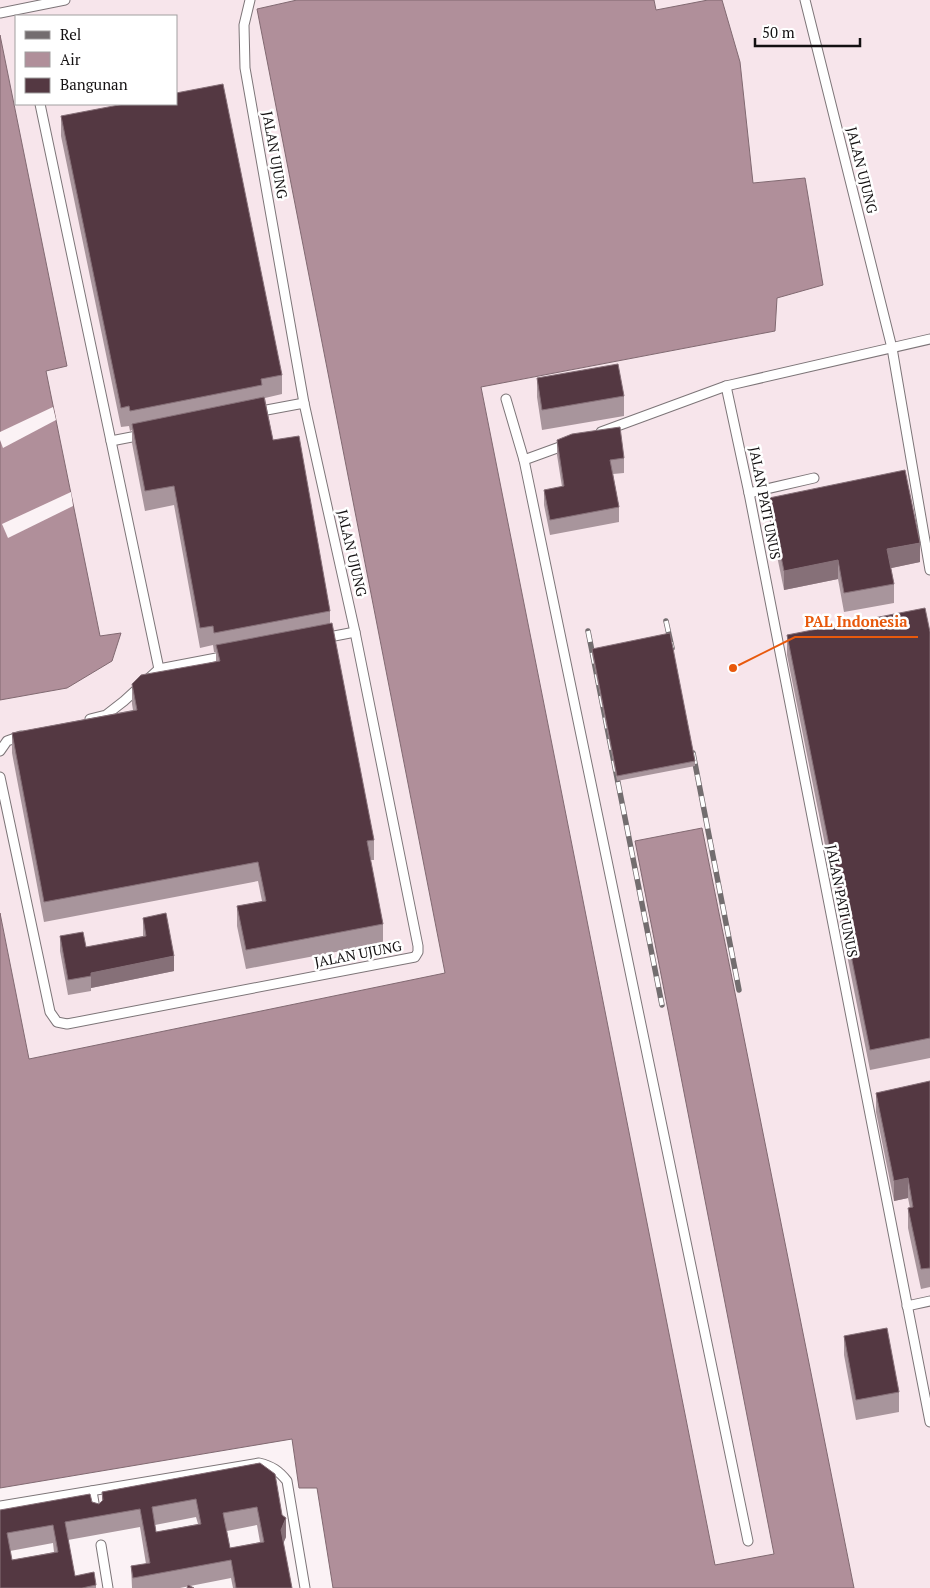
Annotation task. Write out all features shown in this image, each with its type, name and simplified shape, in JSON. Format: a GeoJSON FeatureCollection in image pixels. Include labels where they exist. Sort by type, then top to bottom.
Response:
{"type":"FeatureCollection","features":[{"type":"Feature","properties":{"kind":"lane"},"geometry":{"type":"LineString","coordinates":[[0,13],[20,12],[65,0]]}},
{"type":"Feature","properties":{"kind":"lane","name":"JALAN UJUNG"},"geometry":{"type":"LineString","coordinates":[[0,777],[50,1012],[57,1022],[67,1024],[415,957],[418,952],[355,632],[304,403],[245,68],[244,25],[250,0]]}},
{"type":"Feature","properties":{"kind":"lane","name":"JALAN UJUNG"},"geometry":{"type":"LineString","coordinates":[[805,0],[892,348],[930,570]]}},
{"type":"Feature","properties":{"kind":"lane"},"geometry":{"type":"LineString","coordinates":[[40,105],[159,669]]}},
{"type":"Feature","properties":{"kind":"lane"},"geometry":{"type":"LineString","coordinates":[[596,434],[726,386],[930,339]]}},
{"type":"Feature","properties":{"kind":"lane","name":"JALAN PATI UNUS"},"geometry":{"type":"LineString","coordinates":[[726,386],[749,493],[930,1422]]}},
{"type":"Feature","properties":{"kind":"lane"},"geometry":{"type":"LineString","coordinates":[[506,399],[524,460],[748,1541]]}},
{"type":"Feature","properties":{"kind":"lane"},"geometry":{"type":"LineString","coordinates":[[246,414],[304,403]]}},
{"type":"Feature","properties":{"kind":"lane"},"geometry":{"type":"LineString","coordinates":[[111,441],[150,433]]}},
{"type":"Feature","properties":{"kind":"lane"},"geometry":{"type":"LineString","coordinates":[[524,460],[578,440]]}},
{"type":"Feature","properties":{"kind":"lane"},"geometry":{"type":"LineString","coordinates":[[749,493],[814,478]]}},
{"type":"Feature","properties":{"kind":"lane"},"geometry":{"type":"LineString","coordinates":[[318,639],[355,632]]}},
{"type":"Feature","properties":{"kind":"lane"},"geometry":{"type":"LineString","coordinates":[[78,723],[106,715],[124,702],[159,669],[234,654]]}},
{"type":"Feature","properties":{"kind":"lane"},"geometry":{"type":"LineString","coordinates":[[0,750],[7,742],[27,735]]}},
{"type":"Feature","properties":{"kind":"lane"},"geometry":{"type":"LineString","coordinates":[[907,1306],[930,1301]]}},
{"type":"Feature","properties":{"kind":"lane"},"geometry":{"type":"LineString","coordinates":[[0,1506],[259,1463],[271,1466],[281,1473],[287,1481],[305,1588]]}},
{"type":"Feature","properties":{"kind":"lane"},"geometry":{"type":"LineString","coordinates":[[92,1491],[97,1517]]}},
{"type":"Feature","properties":{"kind":"lane"},"geometry":{"type":"LineString","coordinates":[[101,1545],[108,1588]]}},
{"type":"Feature","properties":{"kind":"shaded area"},"geometry":{"type":"Polygon","coordinates":[[[0,0],[297,0],[257,9],[445,974],[29,1059],[0,913],[0,700],[67,688],[112,661],[121,634],[100,636],[73,506],[0,432],[46,371],[67,366],[0,35],[0,0]]]}},
{"type":"Feature","properties":{"kind":"shaded area"},"geometry":{"type":"Polygon","coordinates":[[[654,0],[708,0],[656,10],[654,0]]]}},
{"type":"Feature","properties":{"kind":"shaded area"},"geometry":{"type":"Polygon","coordinates":[[[722,0],[930,0],[930,1588],[854,1588],[845,1540],[715,1565],[481,387],[775,331],[776,298],[823,285],[805,178],[753,183],[740,62],[722,0]]]}},
{"type":"Feature","properties":{"kind":"water"},"geometry":{"type":"Polygon","coordinates":[[[297,0],[654,0],[656,10],[708,0],[722,0],[740,62],[753,183],[805,178],[823,285],[777,298],[775,331],[481,387],[715,1565],[774,1554],[635,841],[702,828],[854,1588],[333,1588],[317,1488],[299,1488],[292,1439],[0,1488],[0,913],[29,1059],[445,973],[257,9],[297,0]]]}},
{"type":"Feature","properties":{"kind":"water"},"geometry":{"type":"Polygon","coordinates":[[[0,35],[67,366],[46,371],[100,636],[121,633],[112,661],[67,688],[0,700],[0,35]]]}},
{"type":"Feature","properties":{"kind":"pier"},"geometry":{"type":"Polygon","coordinates":[[[53,407],[56,420],[3,448],[0,432],[53,407]]]}},
{"type":"Feature","properties":{"kind":"pier"},"geometry":{"type":"Polygon","coordinates":[[[71,492],[73,506],[8,538],[2,524],[71,492]]]}},
{"type":"Feature","properties":{"kind":"building"},"geometry":{"type":"Polygon","coordinates":[[[223,84],[282,375],[261,379],[262,385],[130,411],[129,406],[121,408],[61,116],[119,105],[178,105],[178,93],[223,84]]]}},
{"type":"Feature","properties":{"kind":"building"},"geometry":{"type":"Polygon","coordinates":[[[618,364],[624,396],[542,410],[537,378],[618,364]]]}},
{"type":"Feature","properties":{"kind":"building"},"geometry":{"type":"Polygon","coordinates":[[[264,397],[273,440],[299,436],[330,611],[214,633],[213,626],[200,628],[174,486],[145,491],[132,424],[264,397]]]}},
{"type":"Feature","properties":{"kind":"building"},"geometry":{"type":"Polygon","coordinates":[[[620,427],[624,458],[610,460],[619,507],[550,520],[544,490],[564,486],[557,440],[572,434],[620,427]]]}},
{"type":"Feature","properties":{"kind":"building"},"geometry":{"type":"Polygon","coordinates":[[[905,470],[920,543],[887,549],[894,584],[844,593],[838,560],[784,571],[769,498],[905,470]]]}},
{"type":"Feature","properties":{"kind":"building"},"geometry":{"type":"Polygon","coordinates":[[[925,608],[930,632],[930,1038],[870,1050],[787,635],[925,608]]]}},
{"type":"Feature","properties":{"kind":"building"},"geometry":{"type":"Polygon","coordinates":[[[332,623],[374,840],[367,841],[383,924],[246,950],[237,906],[266,901],[258,862],[44,902],[12,733],[137,710],[132,684],[141,675],[220,661],[216,645],[332,623]]]}},
{"type":"Feature","properties":{"kind":"building"},"geometry":{"type":"Polygon","coordinates":[[[670,633],[695,761],[617,776],[592,649],[670,633]]]}},
{"type":"Feature","properties":{"kind":"building"},"geometry":{"type":"Polygon","coordinates":[[[166,913],[174,956],[91,973],[91,976],[68,980],[60,936],[83,932],[86,947],[146,936],[143,918],[166,913]]]}},
{"type":"Feature","properties":{"kind":"building"},"geometry":{"type":"Polygon","coordinates":[[[930,1081],[930,1268],[921,1269],[908,1208],[913,1207],[908,1178],[894,1181],[876,1093],[930,1081]]]}},
{"type":"Feature","properties":{"kind":"building"},"geometry":{"type":"Polygon","coordinates":[[[887,1328],[899,1392],[856,1400],[844,1336],[887,1328]]]}},
{"type":"Feature","properties":{"kind":"building"},"geometry":{"type":"Polygon","coordinates":[[[260,1463],[275,1474],[282,1515],[286,1518],[281,1530],[292,1588],[236,1588],[231,1560],[133,1578],[131,1566],[150,1563],[140,1509],[65,1522],[75,1576],[94,1572],[96,1585],[82,1588],[0,1588],[0,1510],[90,1494],[92,1502],[99,1504],[103,1500],[102,1492],[260,1463]],[[196,1499],[152,1507],[156,1532],[201,1524],[196,1499]],[[257,1507],[223,1513],[230,1548],[264,1542],[257,1507]],[[53,1525],[7,1533],[12,1560],[58,1552],[53,1525]]]}},
{"type":"Feature","properties":{"kind":"railway"},"geometry":{"type":"LineString","coordinates":[[666,621],[672,648]]}},
{"type":"Feature","properties":{"kind":"railway"},"geometry":{"type":"LineString","coordinates":[[588,631],[662,1005]]}},
{"type":"Feature","properties":{"kind":"railway"},"geometry":{"type":"LineString","coordinates":[[693,753],[739,990]]}},
{"type":"Feature","properties":{"kind":"place","name":"PAL Indonesia"},"geometry":{"type":"Point","coordinates":[733,668]}}]}
